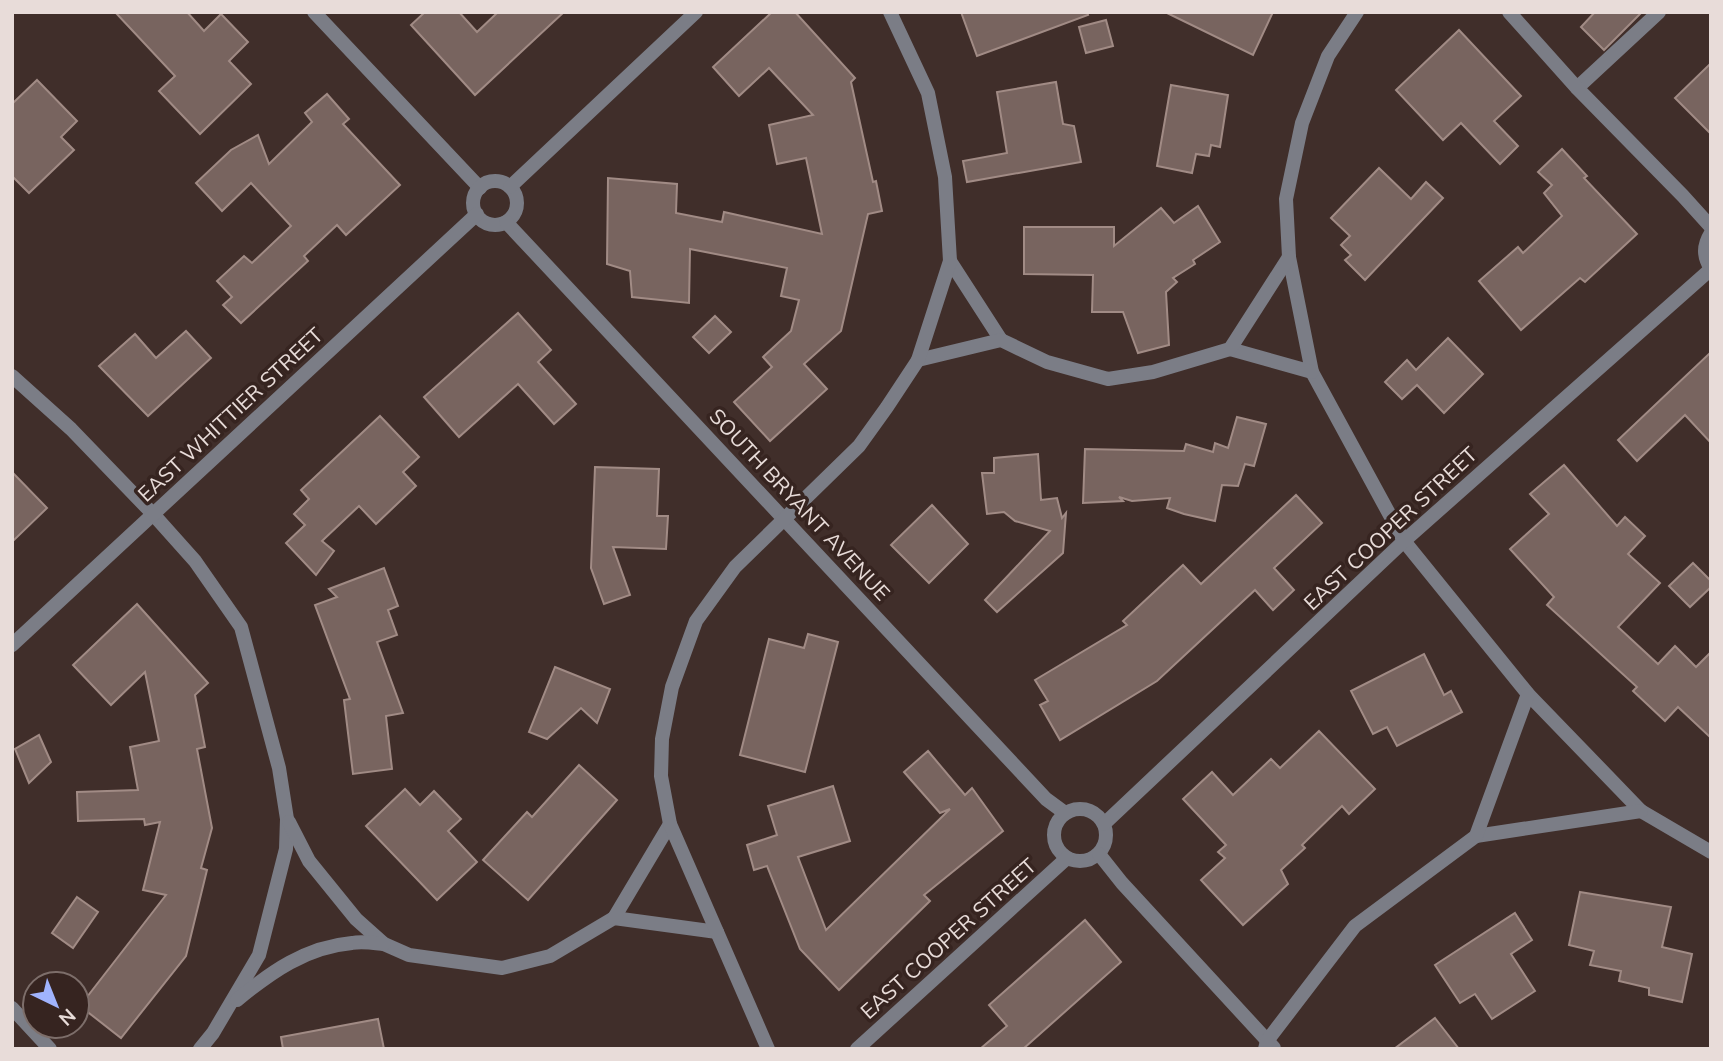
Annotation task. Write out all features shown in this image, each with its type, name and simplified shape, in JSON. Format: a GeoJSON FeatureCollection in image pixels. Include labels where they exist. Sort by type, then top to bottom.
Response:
{"type":"FeatureCollection","features":[{"type":"Feature","properties":{"kind":"street"},"geometry":{"type":"LineString","coordinates":[[314,12],[480,188]]}},
{"type":"Feature","properties":{"kind":"street"},"geometry":{"type":"LineString","coordinates":[[510,187],[696,12]]}},
{"type":"Feature","properties":{"kind":"street"},"geometry":{"type":"LineString","coordinates":[[768,1049],[670,824],[661,776],[662,738],[672,687],[696,621],[735,567],[859,446],[918,360],[950,261],[945,177],[928,93],[890,12]]}},
{"type":"Feature","properties":{"kind":"street"},"geometry":{"type":"LineString","coordinates":[[1357,12],[1328,56],[1301,123],[1286,200],[1289,257],[1312,372],[1404,541],[1528,694],[1641,811],[1711,852]]}},
{"type":"Feature","properties":{"kind":"street"},"geometry":{"type":"LineString","coordinates":[[1508,12],[1711,227]]}},
{"type":"Feature","properties":{"kind":"street"},"geometry":{"type":"LineString","coordinates":[[1577,88],[1659,12]]}},
{"type":"Feature","properties":{"kind":"street"},"geometry":{"type":"LineString","coordinates":[[495,181],[510,187],[517,204],[512,216],[506,222],[485,222],[477,214],[473,204],[480,188],[495,181]]}},
{"type":"Feature","properties":{"kind":"street","name":"EAST WHITTIER STREET"},"geometry":{"type":"LineString","coordinates":[[12,645],[477,214]]}},
{"type":"Feature","properties":{"kind":"street","name":"SOUTH BRYANT AVENUE"},"geometry":{"type":"LineString","coordinates":[[506,222],[1046,799],[1065,813]]}},
{"type":"Feature","properties":{"kind":"street"},"geometry":{"type":"LineString","coordinates":[[1711,233],[1704,253],[1711,269]]}},
{"type":"Feature","properties":{"kind":"street"},"geometry":{"type":"LineString","coordinates":[[1230,349],[1289,257]]}},
{"type":"Feature","properties":{"kind":"street"},"geometry":{"type":"LineString","coordinates":[[950,261],[1000,340],[1047,362],[1108,379],[1153,372],[1230,349],[1312,372]]}},
{"type":"Feature","properties":{"kind":"street","name":"EAST COOPER STREET"},"geometry":{"type":"LineString","coordinates":[[1104,824],[1404,541],[1711,269]]}},
{"type":"Feature","properties":{"kind":"street"},"geometry":{"type":"LineString","coordinates":[[918,360],[1000,340]]}},
{"type":"Feature","properties":{"kind":"street"},"geometry":{"type":"LineString","coordinates":[[12,376],[71,429],[153,514],[195,561],[241,626],[279,768],[287,819],[286,849],[259,955],[213,1033],[200,1049]]}},
{"type":"Feature","properties":{"kind":"street"},"geometry":{"type":"LineString","coordinates":[[1476,836],[1528,694]]}},
{"type":"Feature","properties":{"kind":"street"},"geometry":{"type":"LineString","coordinates":[[1072,809],[1090,810],[1104,824],[1107,838],[1099,854],[1084,861],[1067,858],[1056,845],[1054,827],[1065,813],[1072,809]]}},
{"type":"Feature","properties":{"kind":"street"},"geometry":{"type":"LineString","coordinates":[[1099,854],[1269,1046],[1355,926],[1476,836],[1641,811]]}},
{"type":"Feature","properties":{"kind":"street"},"geometry":{"type":"LineString","coordinates":[[287,819],[309,861],[329,888],[356,919],[384,944],[409,955],[502,968],[550,956],[614,918],[670,824]]}},
{"type":"Feature","properties":{"kind":"street","name":"EAST COOPER STREET"},"geometry":{"type":"LineString","coordinates":[[857,1049],[1067,858]]}},
{"type":"Feature","properties":{"kind":"street"},"geometry":{"type":"LineString","coordinates":[[614,918],[717,932]]}},
{"type":"Feature","properties":{"kind":"street"},"geometry":{"type":"LineString","coordinates":[[227,1009],[268,974],[304,954],[352,942],[384,944]]}},
{"type":"Feature","properties":{"kind":"street"},"geometry":{"type":"LineString","coordinates":[[12,1008],[50,1049]]}},
{"type":"Feature","properties":{"kind":"building"},"geometry":{"type":"Polygon","coordinates":[[[115,12],[187,12],[204,31],[221,14],[248,42],[229,61],[251,84],[200,134],[159,91],[175,76],[115,12]]]}},
{"type":"Feature","properties":{"kind":"building"},"geometry":{"type":"Polygon","coordinates":[[[425,12],[459,12],[477,32],[498,12],[564,12],[475,95],[411,25],[425,12]]]}},
{"type":"Feature","properties":{"kind":"building"},"geometry":{"type":"Polygon","coordinates":[[[772,12],[795,12],[855,78],[851,82],[882,211],[868,214],[841,331],[804,364],[827,389],[770,441],[734,402],[772,367],[763,357],[791,331],[799,300],[781,296],[787,268],[690,249],[689,303],[632,297],[630,271],[607,264],[608,178],[677,184],[676,213],[722,222],[724,212],[822,234],[806,158],[777,164],[769,125],[813,115],[769,68],[739,96],[713,67],[772,12]]]}},
{"type":"Feature","properties":{"kind":"building"},"geometry":{"type":"Polygon","coordinates":[[[961,12],[1087,12],[1088,15],[977,56],[961,12]]]}},
{"type":"Feature","properties":{"kind":"building"},"geometry":{"type":"Polygon","coordinates":[[[1165,12],[1273,12],[1253,55],[1165,12]]]}},
{"type":"Feature","properties":{"kind":"building"},"geometry":{"type":"Polygon","coordinates":[[[1595,12],[1642,12],[1604,50],[1581,27],[1595,12]]]}},
{"type":"Feature","properties":{"kind":"building"},"geometry":{"type":"Polygon","coordinates":[[[1106,20],[1113,46],[1086,53],[1079,27],[1106,20]]]}},
{"type":"Feature","properties":{"kind":"building"},"geometry":{"type":"Polygon","coordinates":[[[1459,30],[1521,96],[1494,121],[1518,146],[1500,164],[1461,123],[1443,140],[1396,90],[1459,30]]]}},
{"type":"Feature","properties":{"kind":"building"},"geometry":{"type":"Polygon","coordinates":[[[1711,63],[1711,134],[1675,98],[1711,63]]]}},
{"type":"Feature","properties":{"kind":"building"},"geometry":{"type":"Polygon","coordinates":[[[37,80],[77,121],[61,137],[74,150],[29,193],[12,176],[12,104],[37,80]]]}},
{"type":"Feature","properties":{"kind":"building"},"geometry":{"type":"Polygon","coordinates":[[[1056,82],[1063,124],[1074,126],[1081,162],[967,182],[963,161],[1007,153],[997,92],[1056,82]]]}},
{"type":"Feature","properties":{"kind":"building"},"geometry":{"type":"Polygon","coordinates":[[[1171,85],[1228,95],[1220,147],[1211,145],[1209,156],[1196,154],[1192,173],[1157,166],[1171,85]]]}},
{"type":"Feature","properties":{"kind":"building"},"geometry":{"type":"Polygon","coordinates":[[[327,94],[349,119],[343,124],[400,185],[346,235],[337,225],[304,256],[308,261],[241,323],[223,305],[232,297],[217,281],[244,256],[252,263],[291,226],[251,183],[222,211],[196,183],[231,150],[258,135],[269,164],[312,122],[305,113],[327,94]]]}},
{"type":"Feature","properties":{"kind":"building"},"geometry":{"type":"Polygon","coordinates":[[[1562,149],[1587,176],[1584,178],[1637,234],[1585,282],[1580,278],[1521,330],[1479,281],[1518,247],[1523,253],[1562,216],[1544,193],[1552,185],[1538,172],[1562,149]]]}},
{"type":"Feature","properties":{"kind":"building"},"geometry":{"type":"Polygon","coordinates":[[[1379,168],[1411,199],[1426,182],[1443,198],[1365,280],[1345,260],[1351,255],[1341,245],[1350,236],[1331,218],[1379,168]]]}},
{"type":"Feature","properties":{"kind":"building"},"geometry":{"type":"Polygon","coordinates":[[[1198,206],[1220,242],[1193,260],[1195,264],[1173,278],[1177,282],[1166,292],[1169,345],[1138,353],[1123,312],[1092,312],[1093,275],[1024,274],[1024,227],[1114,227],[1114,246],[1161,208],[1174,223],[1198,206]]]}},
{"type":"Feature","properties":{"kind":"building"},"geometry":{"type":"Polygon","coordinates":[[[518,313],[551,350],[538,362],[576,404],[554,424],[518,384],[459,437],[424,397],[518,313]]]}},
{"type":"Feature","properties":{"kind":"building"},"geometry":{"type":"Polygon","coordinates":[[[715,316],[731,332],[709,353],[693,337],[715,316]]]}},
{"type":"Feature","properties":{"kind":"building"},"geometry":{"type":"Polygon","coordinates":[[[186,331],[211,358],[148,416],[99,366],[135,334],[156,358],[186,331]]]}},
{"type":"Feature","properties":{"kind":"building"},"geometry":{"type":"Polygon","coordinates":[[[1448,338],[1483,374],[1444,413],[1417,385],[1402,399],[1385,382],[1407,360],[1416,370],[1448,338]]]}},
{"type":"Feature","properties":{"kind":"building"},"geometry":{"type":"Polygon","coordinates":[[[1711,352],[1711,443],[1685,415],[1637,461],[1618,440],[1711,352]]]}},
{"type":"Feature","properties":{"kind":"building"},"geometry":{"type":"Polygon","coordinates":[[[380,416],[419,457],[403,472],[416,486],[376,524],[359,506],[322,541],[334,551],[316,575],[286,543],[305,525],[294,514],[309,499],[301,490],[380,416]]]}},
{"type":"Feature","properties":{"kind":"building"},"geometry":{"type":"Polygon","coordinates":[[[1237,417],[1266,424],[1254,466],[1245,464],[1238,486],[1222,485],[1215,521],[1167,508],[1170,498],[1132,501],[1119,497],[1123,501],[1083,503],[1085,449],[1184,451],[1186,444],[1213,452],[1215,443],[1228,448],[1237,417]]]}},
{"type":"Feature","properties":{"kind":"building"},"geometry":{"type":"Polygon","coordinates":[[[1038,454],[1041,500],[1057,498],[1062,518],[1066,513],[1063,553],[997,612],[985,600],[1050,531],[1015,521],[1004,512],[987,514],[982,473],[994,473],[994,458],[1038,454]]]}},
{"type":"Feature","properties":{"kind":"building"},"geometry":{"type":"Polygon","coordinates":[[[1564,465],[1617,526],[1625,517],[1645,536],[1628,554],[1660,583],[1618,627],[1658,664],[1675,646],[1696,667],[1711,652],[1711,738],[1678,707],[1665,721],[1633,691],[1637,687],[1547,605],[1554,597],[1510,549],[1549,514],[1530,494],[1564,465]]]}},
{"type":"Feature","properties":{"kind":"building"},"geometry":{"type":"Polygon","coordinates":[[[595,467],[659,469],[657,516],[668,516],[666,549],[613,547],[630,595],[604,604],[591,568],[595,467]]]}},
{"type":"Feature","properties":{"kind":"building"},"geometry":{"type":"Polygon","coordinates":[[[12,472],[47,508],[12,542],[12,472]]]}},
{"type":"Feature","properties":{"kind":"building"},"geometry":{"type":"Polygon","coordinates":[[[1296,495],[1322,523],[1274,568],[1294,590],[1273,610],[1255,590],[1157,681],[1060,740],[1040,705],[1048,701],[1035,680],[1127,625],[1123,621],[1183,565],[1201,584],[1296,495]]]}},
{"type":"Feature","properties":{"kind":"building"},"geometry":{"type":"Polygon","coordinates":[[[932,505],[968,544],[929,583],[891,545],[932,505]]]}},
{"type":"Feature","properties":{"kind":"building"},"geometry":{"type":"Polygon","coordinates":[[[1693,563],[1711,581],[1711,587],[1690,607],[1669,586],[1693,563]]]}},
{"type":"Feature","properties":{"kind":"building"},"geometry":{"type":"Polygon","coordinates":[[[384,568],[398,606],[388,610],[397,635],[377,642],[403,713],[386,716],[392,769],[353,774],[344,700],[350,699],[315,605],[337,597],[329,589],[384,568]]]}},
{"type":"Feature","properties":{"kind":"building"},"geometry":{"type":"Polygon","coordinates":[[[137,604],[208,683],[195,695],[205,747],[197,749],[212,828],[201,868],[207,870],[186,956],[121,1038],[91,1015],[91,992],[166,895],[143,890],[160,822],[145,825],[144,819],[78,821],[77,792],[138,790],[130,747],[159,741],[145,672],[111,705],[73,665],[137,604]]]}},
{"type":"Feature","properties":{"kind":"building"},"geometry":{"type":"Polygon","coordinates":[[[808,634],[838,642],[805,772],[740,755],[769,639],[804,648],[808,634]]]}},
{"type":"Feature","properties":{"kind":"building"},"geometry":{"type":"Polygon","coordinates":[[[1424,654],[1444,695],[1451,691],[1462,712],[1397,746],[1387,727],[1373,734],[1351,691],[1424,654]]]}},
{"type":"Feature","properties":{"kind":"building"},"geometry":{"type":"Polygon","coordinates":[[[555,667],[610,689],[597,723],[581,708],[547,739],[529,732],[555,667]]]}},
{"type":"Feature","properties":{"kind":"building"},"geometry":{"type":"Polygon","coordinates":[[[1319,731],[1375,789],[1349,814],[1342,806],[1302,845],[1305,848],[1281,870],[1288,884],[1243,925],[1201,880],[1225,858],[1218,852],[1226,845],[1183,799],[1212,772],[1233,795],[1271,759],[1280,768],[1319,731]]]}},
{"type":"Feature","properties":{"kind":"building"},"geometry":{"type":"Polygon","coordinates":[[[39,735],[51,762],[29,783],[15,749],[39,735]]]}},
{"type":"Feature","properties":{"kind":"building"},"geometry":{"type":"Polygon","coordinates":[[[928,751],[965,795],[972,788],[1003,831],[924,895],[930,901],[839,990],[800,949],[767,866],[754,870],[747,845],[777,835],[768,806],[833,786],[850,841],[798,857],[826,930],[950,809],[940,813],[904,772],[928,751]]]}},
{"type":"Feature","properties":{"kind":"building"},"geometry":{"type":"Polygon","coordinates":[[[579,765],[617,800],[528,900],[483,860],[527,812],[532,817],[579,765]]]}},
{"type":"Feature","properties":{"kind":"building"},"geometry":{"type":"Polygon","coordinates":[[[405,789],[420,805],[434,791],[461,819],[448,831],[477,862],[437,900],[366,826],[405,789]]]}},
{"type":"Feature","properties":{"kind":"building"},"geometry":{"type":"Polygon","coordinates":[[[1580,892],[1671,907],[1662,947],[1692,954],[1682,1002],[1649,995],[1649,988],[1619,981],[1621,971],[1590,965],[1594,951],[1569,945],[1580,892]]]}},
{"type":"Feature","properties":{"kind":"building"},"geometry":{"type":"Polygon","coordinates":[[[77,897],[98,912],[73,948],[52,933],[77,897]]]}},
{"type":"Feature","properties":{"kind":"building"},"geometry":{"type":"Polygon","coordinates":[[[1515,913],[1532,940],[1511,954],[1535,991],[1492,1019],[1475,994],[1460,1003],[1435,965],[1515,913]]]}},
{"type":"Feature","properties":{"kind":"building"},"geometry":{"type":"Polygon","coordinates":[[[1085,920],[1121,962],[1023,1049],[980,1049],[1007,1026],[989,1005],[1085,920]]]}},
{"type":"Feature","properties":{"kind":"building"},"geometry":{"type":"Polygon","coordinates":[[[1435,1018],[1459,1049],[1394,1049],[1435,1018]]]}},
{"type":"Feature","properties":{"kind":"building"},"geometry":{"type":"Polygon","coordinates":[[[378,1019],[384,1049],[283,1049],[281,1037],[378,1019]]]}}]}
